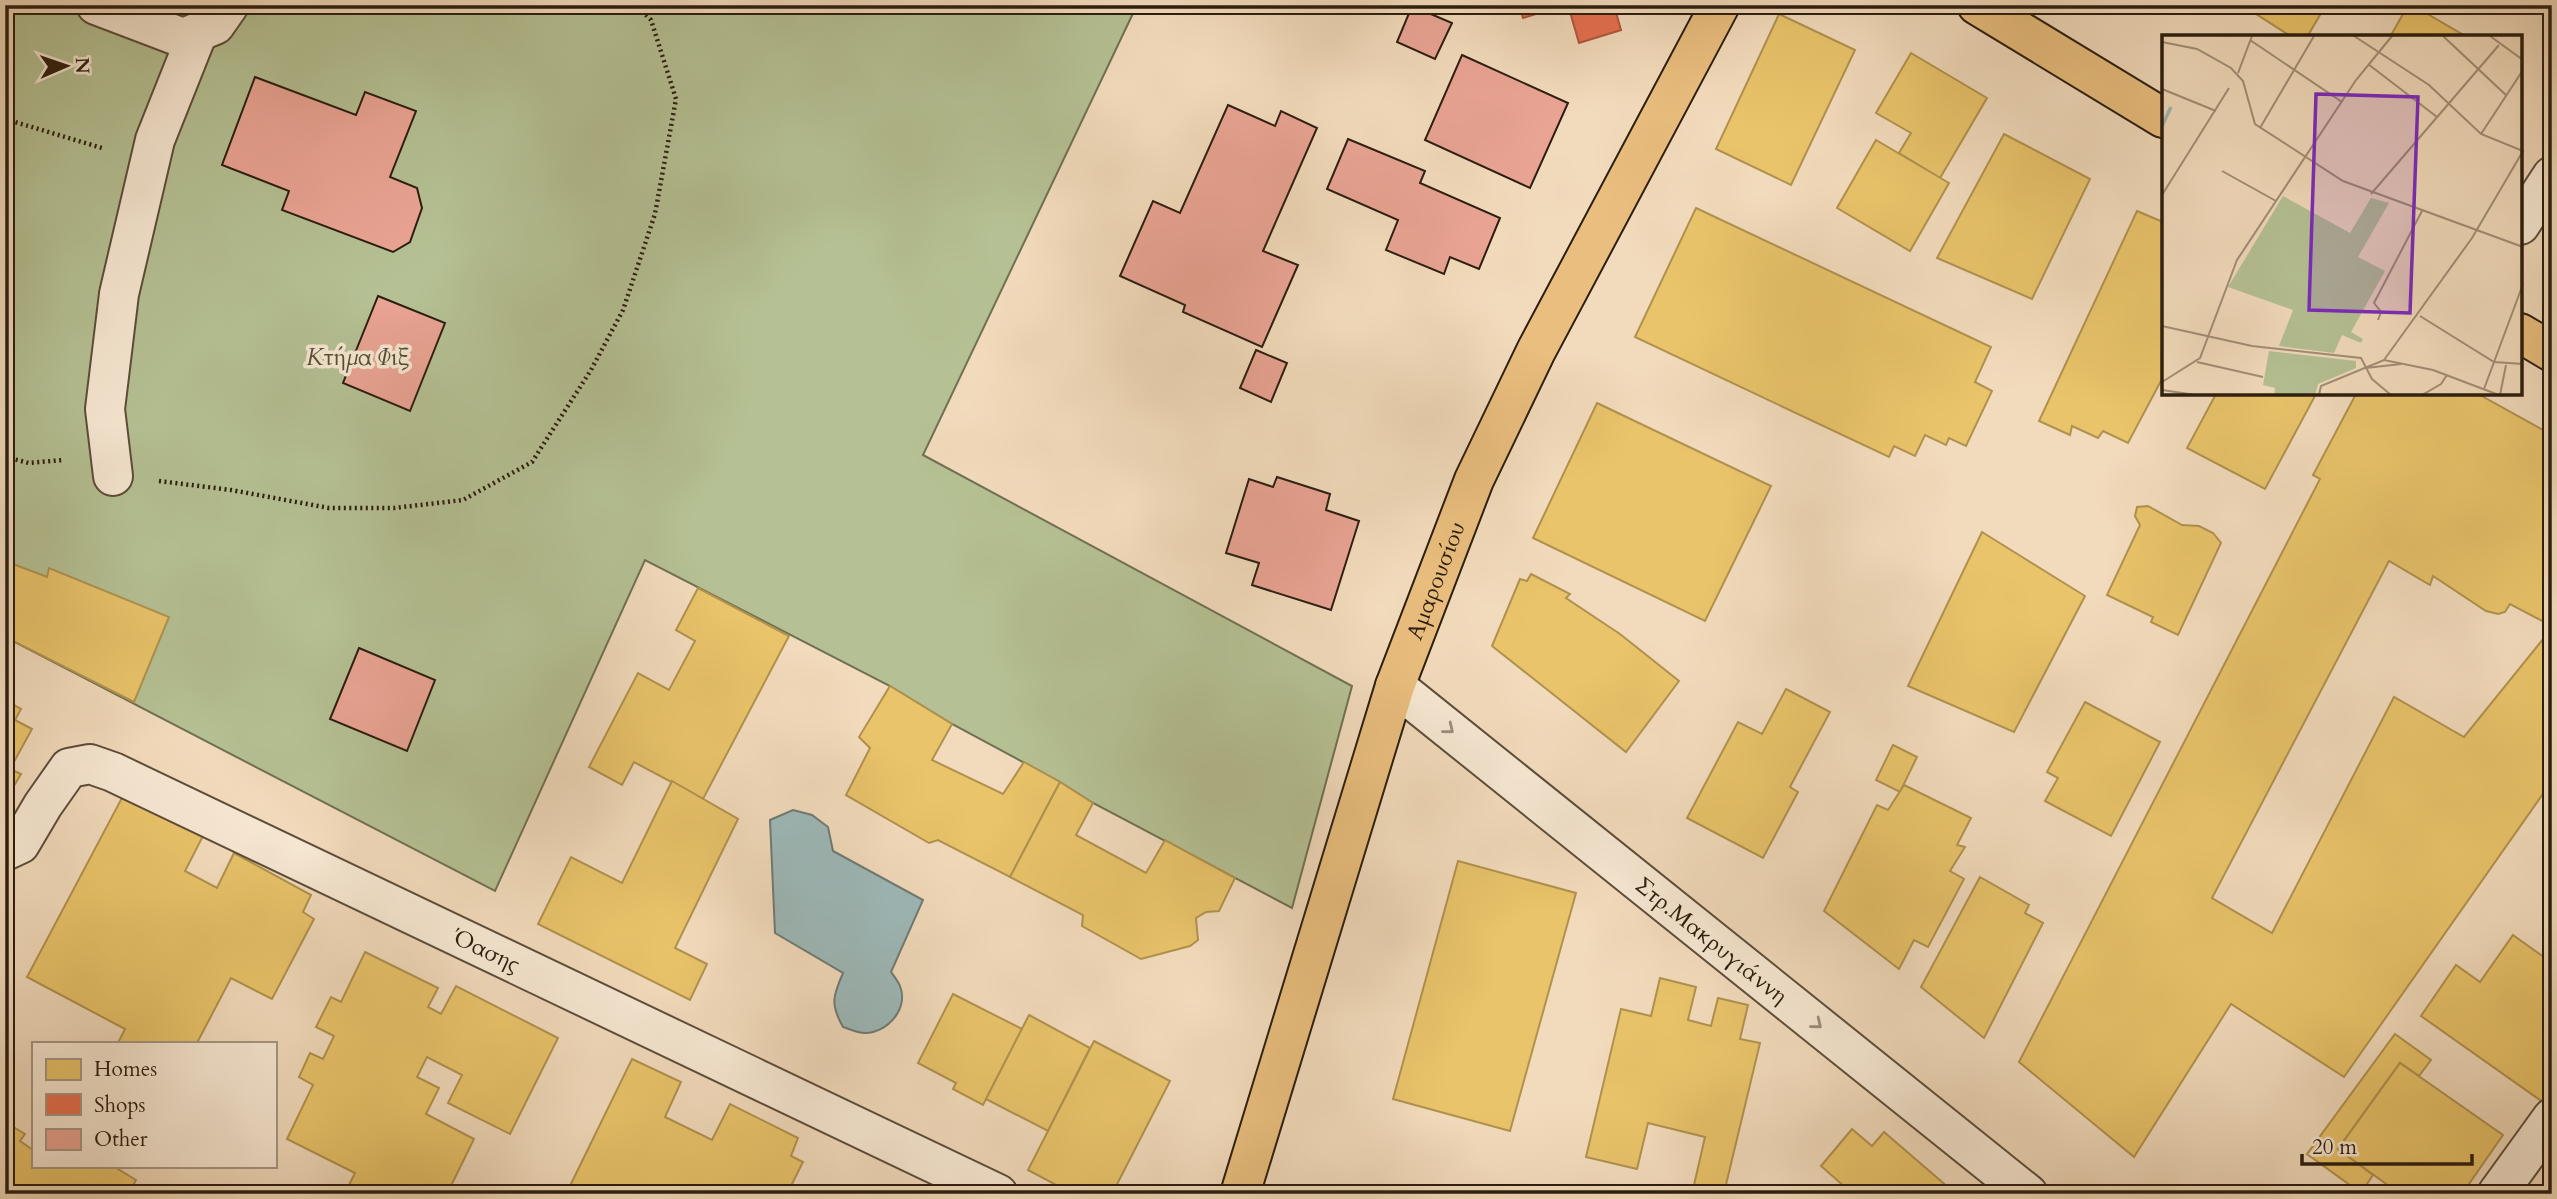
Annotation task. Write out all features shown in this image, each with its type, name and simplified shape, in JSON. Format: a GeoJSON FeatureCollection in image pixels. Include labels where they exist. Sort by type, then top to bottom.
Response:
{"type":"FeatureCollection","features":[{"type":"Feature","properties":{"kind":"main road","name":"Αμαρουσίου"},"geometry":{"type":"LineString","coordinates":[[1240,1194],[1395,686],[1474,480],[1543,339],[1720,5]]}},
{"type":"Feature","properties":{"kind":"main road"},"geometry":{"type":"LineString","coordinates":[[1977,5],[2162,117]]}},
{"type":"Feature","properties":{"kind":"main road"},"geometry":{"type":"LineString","coordinates":[[2522,334],[2552,352]]}},
{"type":"Feature","properties":{"kind":"street"},"geometry":{"type":"LineString","coordinates":[[96,5],[183,38],[215,25],[229,5]]}},
{"type":"Feature","properties":{"kind":"street"},"geometry":{"type":"LineString","coordinates":[[113,476],[105,409],[119,294],[155,140],[198,32]]}},
{"type":"Feature","properties":{"kind":"street"},"geometry":{"type":"LineString","coordinates":[[2522,222],[2552,176]]}},
{"type":"Feature","properties":{"kind":"street","name":"Στρ.Μακρυγιάννη"},"geometry":{"type":"LineString","coordinates":[[1395,686],[2028,1194]]}},
{"type":"Feature","properties":{"kind":"street","name":"Όασης"},"geometry":{"type":"LineString","coordinates":[[5,851],[20,844],[69,768],[90,764],[113,772],[998,1194]]}},
{"type":"Feature","properties":{"kind":"street"},"geometry":{"type":"LineString","coordinates":[[2497,1194],[2552,1118]]}},
{"type":"Feature","properties":{"kind":"path"},"geometry":{"type":"LineString","coordinates":[[113,476],[231,490],[329,508],[394,508],[463,500],[532,462],[591,370],[623,310],[654,214],[676,99],[651,20],[636,5]]}},
{"type":"Feature","properties":{"kind":"path"},"geometry":{"type":"LineString","coordinates":[[5,119],[150,162]]}},
{"type":"Feature","properties":{"kind":"green space","name":"Κτήμα Φιξ"},"geometry":{"type":"Polygon","coordinates":[[[5,5],[1137,5],[923,455],[1352,686],[1292,908],[1093,803],[890,686],[645,560],[495,891],[5,637],[5,5]]]}},
{"type":"Feature","properties":{"kind":"water"},"geometry":{"type":"Polygon","coordinates":[[[793,810],[812,815],[828,827],[833,851],[923,900],[891,972],[902,995],[899,1011],[881,1029],[862,1033],[843,1027],[834,1000],[843,973],[775,933],[770,820],[793,810]]]}},
{"type":"Feature","properties":{"kind":"building: Homes"},"geometry":{"type":"Polygon","coordinates":[[[2242,5],[2326,5],[2308,35],[2289,35],[2242,5]]]}},
{"type":"Feature","properties":{"kind":"building: Homes"},"geometry":{"type":"Polygon","coordinates":[[[2408,5],[2412,5],[2464,35],[2391,35],[2408,5]]]}},
{"type":"Feature","properties":{"kind":"building: Homes"},"geometry":{"type":"Polygon","coordinates":[[[1779,14],[1855,50],[1791,185],[1716,149],[1779,14]]]}},
{"type":"Feature","properties":{"kind":"building: Homes"},"geometry":{"type":"Polygon","coordinates":[[[1911,53],[1987,98],[1940,178],[1899,153],[1911,133],[1876,113],[1911,53]]]}},
{"type":"Feature","properties":{"kind":"building: Homes"},"geometry":{"type":"Polygon","coordinates":[[[2004,134],[2090,179],[2032,299],[1937,258],[2004,134]]]}},
{"type":"Feature","properties":{"kind":"building: Homes"},"geometry":{"type":"Polygon","coordinates":[[[1876,140],[1949,183],[1910,251],[1837,208],[1876,140]]]}},
{"type":"Feature","properties":{"kind":"building: Homes"},"geometry":{"type":"Polygon","coordinates":[[[1696,208],[1991,347],[1975,382],[1992,391],[1966,446],[1949,438],[1946,445],[1925,435],[1915,456],[1894,446],[1889,457],[1635,337],[1696,208]]]}},
{"type":"Feature","properties":{"kind":"building: Homes"},"geometry":{"type":"Polygon","coordinates":[[[2137,211],[2162,222],[2162,379],[2128,443],[2103,431],[2098,438],[2072,426],[2070,435],[2039,421],[2137,211]]]}},
{"type":"Feature","properties":{"kind":"building: Homes"},"geometry":{"type":"Polygon","coordinates":[[[2215,396],[2315,396],[2265,489],[2187,448],[2215,396]]]}},
{"type":"Feature","properties":{"kind":"building: Homes"},"geometry":{"type":"Polygon","coordinates":[[[2355,396],[2482,396],[2552,435],[2552,626],[2510,604],[2505,612],[2498,614],[2486,611],[2433,576],[2430,585],[2389,561],[2212,898],[2272,933],[2394,697],[2464,737],[2552,628],[2552,781],[2344,1077],[2231,1004],[2134,1157],[2019,1062],[2320,479],[2313,475],[2355,396]]]}},
{"type":"Feature","properties":{"kind":"building: Homes"},"geometry":{"type":"Polygon","coordinates":[[[1597,403],[1771,486],[1705,621],[1533,538],[1597,403]]]}},
{"type":"Feature","properties":{"kind":"building: Homes"},"geometry":{"type":"Polygon","coordinates":[[[2148,506],[2182,525],[2199,526],[2213,533],[2221,543],[2178,635],[2151,622],[2153,617],[2107,595],[2140,525],[2135,516],[2137,507],[2148,506]]]}},
{"type":"Feature","properties":{"kind":"building: Homes"},"geometry":{"type":"Polygon","coordinates":[[[1982,532],[2085,596],[2014,732],[1908,686],[1982,532]]]}},
{"type":"Feature","properties":{"kind":"building: Homes"},"geometry":{"type":"Polygon","coordinates":[[[5,561],[47,577],[49,568],[169,617],[134,702],[5,637],[5,561]]]}},
{"type":"Feature","properties":{"kind":"building: Homes"},"geometry":{"type":"Polygon","coordinates":[[[1531,574],[1570,594],[1566,598],[1620,634],[1679,681],[1626,752],[1492,646],[1520,579],[1527,581],[1531,574]]]}},
{"type":"Feature","properties":{"kind":"building: Homes"},"geometry":{"type":"Polygon","coordinates":[[[698,588],[789,636],[703,799],[634,762],[622,785],[589,767],[638,673],[669,690],[695,641],[676,630],[698,588]]]}},
{"type":"Feature","properties":{"kind":"building: Homes"},"geometry":{"type":"Polygon","coordinates":[[[890,686],[952,724],[932,760],[1003,794],[1024,762],[1060,782],[1010,877],[938,840],[929,843],[846,795],[870,748],[859,737],[890,686]]]}},
{"type":"Feature","properties":{"kind":"building: Homes"},"geometry":{"type":"Polygon","coordinates":[[[1786,689],[1830,712],[1790,787],[1798,792],[1763,858],[1687,818],[1738,722],[1762,734],[1786,689]]]}},
{"type":"Feature","properties":{"kind":"building: Homes"},"geometry":{"type":"Polygon","coordinates":[[[5,700],[21,709],[15,720],[32,729],[10,769],[21,774],[5,801],[5,700]]]}},
{"type":"Feature","properties":{"kind":"building: Homes"},"geometry":{"type":"Polygon","coordinates":[[[2085,702],[2160,742],[2111,836],[2045,801],[2058,778],[2047,772],[2085,702]]]}},
{"type":"Feature","properties":{"kind":"building: Homes"},"geometry":{"type":"Polygon","coordinates":[[[1893,745],[1917,757],[1900,792],[1876,780],[1893,745]]]}},
{"type":"Feature","properties":{"kind":"building: Homes"},"geometry":{"type":"Polygon","coordinates":[[[672,781],[738,819],[675,948],[707,964],[690,1000],[538,924],[571,857],[622,883],[672,781]]]}},
{"type":"Feature","properties":{"kind":"building: Homes"},"geometry":{"type":"Polygon","coordinates":[[[1060,782],[1093,803],[1076,835],[1146,873],[1165,840],[1235,878],[1219,911],[1206,912],[1196,918],[1198,940],[1190,946],[1141,959],[1082,926],[1083,915],[1010,877],[1060,782]]]}},
{"type":"Feature","properties":{"kind":"building: Homes"},"geometry":{"type":"Polygon","coordinates":[[[1904,785],[1971,818],[1957,845],[1965,847],[1950,871],[1964,879],[1928,947],[1914,940],[1899,969],[1824,911],[1877,805],[1888,810],[1904,785]]]}},
{"type":"Feature","properties":{"kind":"building: Homes"},"geometry":{"type":"Polygon","coordinates":[[[124,794],[203,836],[185,871],[217,888],[234,853],[311,895],[303,912],[314,919],[272,999],[231,978],[198,1042],[118,1042],[125,1029],[27,977],[124,794]]]}},
{"type":"Feature","properties":{"kind":"building: Homes"},"geometry":{"type":"Polygon","coordinates":[[[1458,861],[1576,893],[1510,1131],[1393,1099],[1458,861]]]}},
{"type":"Feature","properties":{"kind":"building: Homes"},"geometry":{"type":"Polygon","coordinates":[[[1980,877],[2029,905],[2025,913],[2043,923],[1984,1038],[1921,987],[1980,877]]]}},
{"type":"Feature","properties":{"kind":"building: Homes"},"geometry":{"type":"Polygon","coordinates":[[[2513,935],[2552,963],[2552,1098],[2547,1105],[2421,1016],[2456,965],[2480,982],[2513,935]]]}},
{"type":"Feature","properties":{"kind":"building: Homes"},"geometry":{"type":"Polygon","coordinates":[[[365,952],[438,988],[428,1007],[441,1014],[456,986],[558,1038],[510,1134],[448,1103],[462,1075],[427,1057],[417,1077],[439,1088],[426,1114],[474,1139],[447,1194],[347,1194],[345,1193],[355,1173],[287,1139],[313,1085],[299,1077],[310,1053],[323,1059],[334,1036],[316,1027],[331,997],[341,1002],[365,952]]]}},
{"type":"Feature","properties":{"kind":"building: Homes"},"geometry":{"type":"Polygon","coordinates":[[[1660,978],[1696,987],[1688,1020],[1711,1026],[1718,998],[1748,1005],[1740,1039],[1760,1043],[1724,1193],[1694,1185],[1705,1137],[1648,1123],[1637,1169],[1586,1157],[1621,1009],[1651,1016],[1660,978]]]}},
{"type":"Feature","properties":{"kind":"building: Homes"},"geometry":{"type":"Polygon","coordinates":[[[953,994],[1022,1029],[983,1105],[953,1089],[956,1083],[918,1063],[953,994]]]}},
{"type":"Feature","properties":{"kind":"building: Homes"},"geometry":{"type":"Polygon","coordinates":[[[1029,1015],[1090,1048],[1048,1131],[986,1099],[1029,1015]]]}},
{"type":"Feature","properties":{"kind":"building: Homes"},"geometry":{"type":"Polygon","coordinates":[[[2395,1034],[2431,1060],[2419,1076],[2400,1063],[2338,1149],[2373,1175],[2361,1193],[2307,1154],[2395,1034]]]}},
{"type":"Feature","properties":{"kind":"building: Homes"},"geometry":{"type":"Polygon","coordinates":[[[1094,1041],[1170,1081],[1112,1194],[1073,1194],[1028,1170],[1094,1041]]]}},
{"type":"Feature","properties":{"kind":"building: Homes"},"geometry":{"type":"Polygon","coordinates":[[[632,1059],[681,1082],[665,1117],[712,1140],[730,1104],[798,1138],[791,1156],[803,1162],[787,1194],[566,1194],[632,1059]]]}},
{"type":"Feature","properties":{"kind":"building: Homes"},"geometry":{"type":"Polygon","coordinates":[[[2400,1063],[2503,1135],[2462,1194],[2400,1194],[2338,1149],[2400,1063]]]}},
{"type":"Feature","properties":{"kind":"building: Homes"},"geometry":{"type":"Polygon","coordinates":[[[5,1122],[25,1134],[20,1141],[32,1149],[32,1168],[116,1168],[136,1180],[128,1194],[5,1194],[5,1122]]]}},
{"type":"Feature","properties":{"kind":"building: Homes"},"geometry":{"type":"Polygon","coordinates":[[[1852,1129],[1872,1146],[1884,1132],[1956,1194],[1841,1194],[1846,1188],[1821,1166],[1852,1129]]]}},
{"type":"Feature","properties":{"kind":"building: Shops"},"geometry":{"type":"Polygon","coordinates":[[[1519,5],[1565,5],[1523,18],[1519,5]]]}},
{"type":"Feature","properties":{"kind":"building: Shops"},"geometry":{"type":"Polygon","coordinates":[[[1568,5],[1614,5],[1621,30],[1579,43],[1568,5]]]}},
{"type":"Feature","properties":{"kind":"building: Other"},"geometry":{"type":"Polygon","coordinates":[[[1412,6],[1452,23],[1435,59],[1397,42],[1412,6]]]}},
{"type":"Feature","properties":{"kind":"building: Other"},"geometry":{"type":"Polygon","coordinates":[[[1462,55],[1568,103],[1530,188],[1425,140],[1462,55]]]}},
{"type":"Feature","properties":{"kind":"building: Other"},"geometry":{"type":"Polygon","coordinates":[[[255,77],[356,115],[365,92],[416,111],[390,177],[417,188],[422,208],[410,242],[393,252],[282,210],[289,191],[222,165],[255,77]]]}},
{"type":"Feature","properties":{"kind":"building: Other"},"geometry":{"type":"Polygon","coordinates":[[[1228,105],[1275,126],[1281,111],[1317,128],[1263,251],[1298,265],[1262,347],[1183,312],[1185,305],[1120,276],[1153,201],[1180,213],[1228,105]]]}},
{"type":"Feature","properties":{"kind":"building: Other"},"geometry":{"type":"Polygon","coordinates":[[[1348,139],[1425,171],[1420,183],[1500,218],[1479,269],[1450,257],[1444,274],[1386,250],[1398,220],[1327,189],[1348,139]]]}},
{"type":"Feature","properties":{"kind":"building: Other"},"geometry":{"type":"Polygon","coordinates":[[[378,296],[445,323],[410,411],[343,383],[378,296]]]}},
{"type":"Feature","properties":{"kind":"building: Other"},"geometry":{"type":"Polygon","coordinates":[[[1256,350],[1287,363],[1271,402],[1240,388],[1256,350]]]}},
{"type":"Feature","properties":{"kind":"building: Other"},"geometry":{"type":"Polygon","coordinates":[[[1277,477],[1330,494],[1326,510],[1359,521],[1331,610],[1252,585],[1259,563],[1226,553],[1249,479],[1273,487],[1277,477]]]}},
{"type":"Feature","properties":{"kind":"building: Other"},"geometry":{"type":"Polygon","coordinates":[[[359,648],[435,680],[407,751],[330,719],[359,648]]]}}]}
